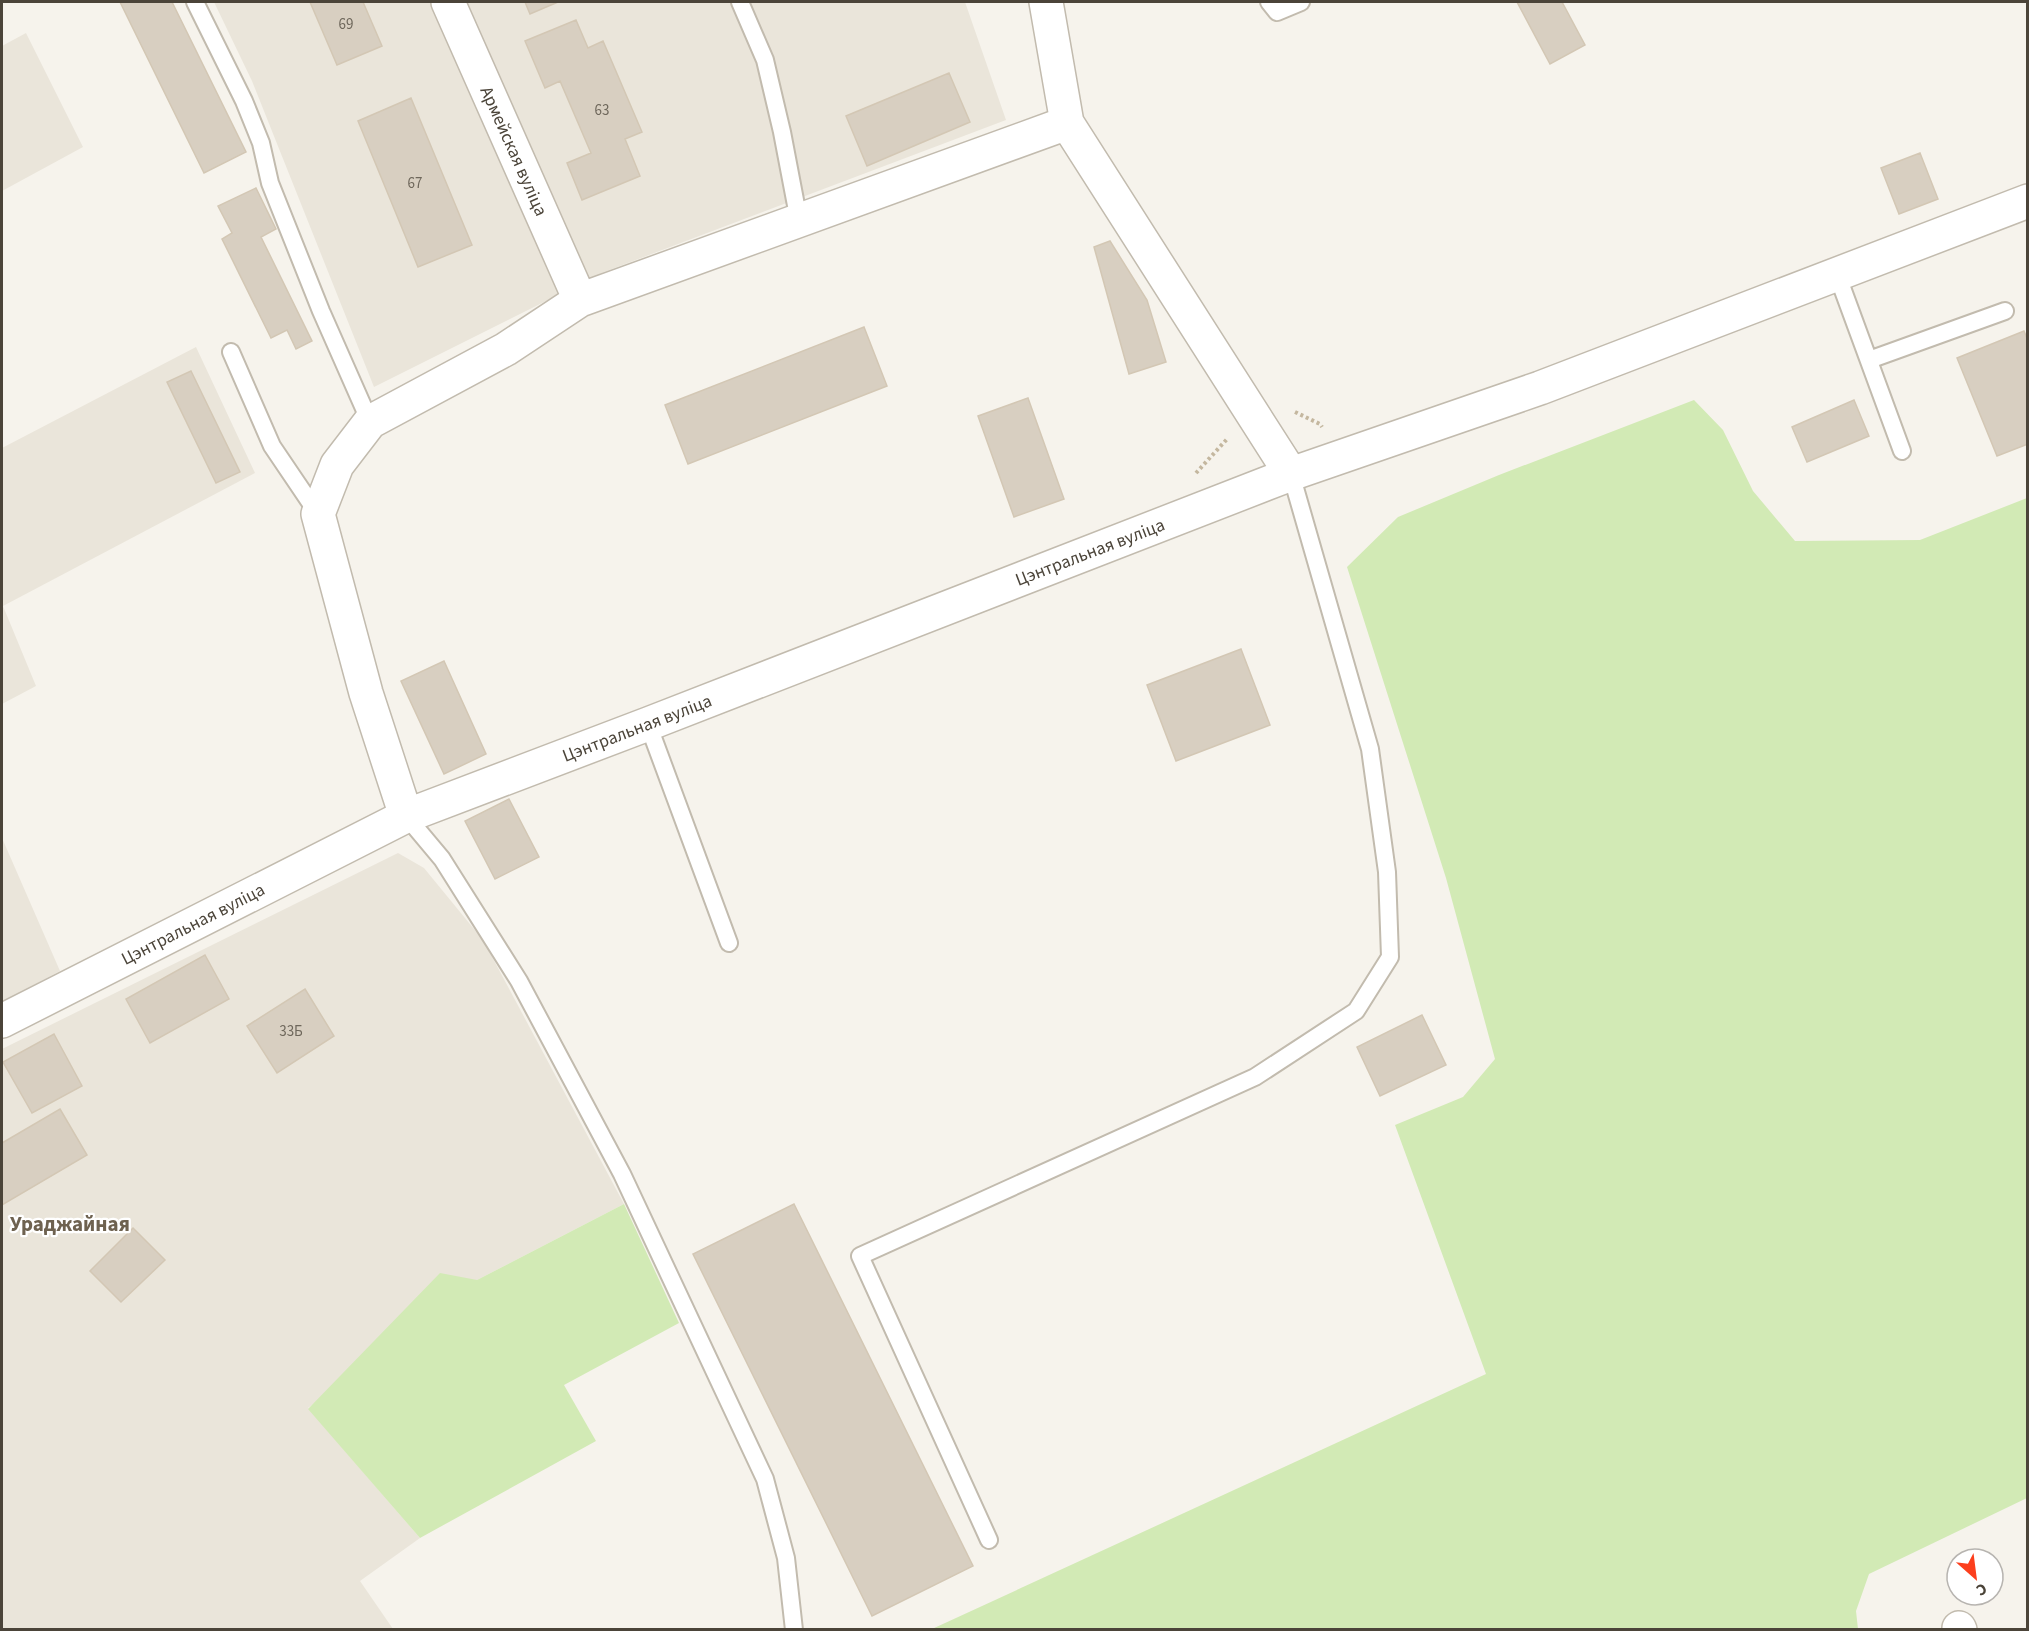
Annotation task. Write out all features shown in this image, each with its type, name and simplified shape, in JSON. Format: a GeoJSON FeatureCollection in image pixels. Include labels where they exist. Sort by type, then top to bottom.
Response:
{"type":"FeatureCollection","features":[{"type":"Feature","properties":{"kind":"street","name":"Армейская вуліца"},"geometry":{"type":"LineString","coordinates":[[448,2],[580,300]]}},
{"type":"Feature","properties":{"kind":"street"},"geometry":{"type":"LineString","coordinates":[[1046,2],[1067,123],[1291,474]]}},
{"type":"Feature","properties":{"kind":"street"},"geometry":{"type":"LineString","coordinates":[[406,816],[366,693],[318,514],[337,465],[370,422],[506,350],[580,300],[1067,123]]}},
{"type":"Feature","properties":{"kind":"street","name":"Цэнтральная вуліца"},"geometry":{"type":"LineString","coordinates":[[2,1021],[406,816],[1291,474],[1540,388],[2028,201]]}},
{"type":"Feature","properties":{"kind":"lane"},"geometry":{"type":"LineString","coordinates":[[195,2],[244,101],[261,143],[274,193],[321,311],[370,422]]}},
{"type":"Feature","properties":{"kind":"lane"},"geometry":{"type":"LineString","coordinates":[[740,2],[765,60],[799,221]]}},
{"type":"Feature","properties":{"kind":"lane"},"geometry":{"type":"LineString","coordinates":[[1269,2],[1277,12],[1301,2]]}},
{"type":"Feature","properties":{"kind":"lane"},"geometry":{"type":"LineString","coordinates":[[1837,274],[1902,451]]}},
{"type":"Feature","properties":{"kind":"lane"},"geometry":{"type":"LineString","coordinates":[[1869,360],[2005,311]]}},
{"type":"Feature","properties":{"kind":"lane"},"geometry":{"type":"LineString","coordinates":[[231,352],[273,446],[318,514]]}},
{"type":"Feature","properties":{"kind":"lane"},"geometry":{"type":"LineString","coordinates":[[988,1540],[860,1256],[1255,1077],[1356,1011],[1390,957],[1387,872],[1370,749],[1291,474]]}},
{"type":"Feature","properties":{"kind":"lane"},"geometry":{"type":"LineString","coordinates":[[648,724],[729,943]]}},
{"type":"Feature","properties":{"kind":"lane"},"geometry":{"type":"LineString","coordinates":[[406,816],[442,858],[519,981],[622,1174],[765,1479],[786,1558],[794,1629]]}},
{"type":"Feature","properties":{"kind":"shaded area"},"geometry":{"type":"Polygon","coordinates":[[[214,2],[965,2],[1006,120],[604,272],[374,387],[252,81],[214,2]]]}},
{"type":"Feature","properties":{"kind":"shaded area"},"geometry":{"type":"Polygon","coordinates":[[[26,33],[83,147],[2,191],[2,46],[26,33]]]}},
{"type":"Feature","properties":{"kind":"shaded area"},"geometry":{"type":"Polygon","coordinates":[[[196,347],[255,473],[3,606],[36,686],[2,704],[2,448],[196,347]]]}},
{"type":"Feature","properties":{"kind":"shaded area"},"geometry":{"type":"Polygon","coordinates":[[[2,838],[60,971],[2,1002],[2,838]]]}},
{"type":"Feature","properties":{"kind":"shaded area"},"geometry":{"type":"Polygon","coordinates":[[[398,853],[424,868],[483,940],[624,1204],[477,1280],[308,1408],[420,1538],[360,1581],[393,1629],[2,1630],[2,1049],[398,853]]]}},
{"type":"Feature","properties":{"kind":"green space"},"geometry":{"type":"Polygon","coordinates":[[[1694,400],[1723,430],[1753,491],[1795,541],[1920,540],[2027,498],[2027,1498],[1869,1574],[1856,1611],[1858,1629],[932,1629],[1486,1374],[1395,1125],[1463,1097],[1495,1059],[1446,878],[1347,567],[1398,517],[1499,475],[1694,400]]]}},
{"type":"Feature","properties":{"kind":"green space"},"geometry":{"type":"Polygon","coordinates":[[[624,1204],[679,1323],[564,1385],[596,1441],[420,1538],[308,1409],[440,1273],[477,1280],[624,1204]]]}},
{"type":"Feature","properties":{"kind":"building"},"geometry":{"type":"Polygon","coordinates":[[[120,2],[172,2],[246,152],[204,173],[120,2]]]}},
{"type":"Feature","properties":{"kind":"building"},"geometry":{"type":"Polygon","coordinates":[[[310,2],[363,2],[382,46],[337,65],[310,2]]]}},
{"type":"Feature","properties":{"kind":"building"},"geometry":{"type":"Polygon","coordinates":[[[525,2],[558,2],[530,14],[525,2]]]}},
{"type":"Feature","properties":{"kind":"building"},"geometry":{"type":"Polygon","coordinates":[[[1517,2],[1562,2],[1585,45],[1550,64],[1517,2]]]}},
{"type":"Feature","properties":{"kind":"building"},"geometry":{"type":"Polygon","coordinates":[[[576,20],[588,48],[603,41],[642,132],[625,139],[640,176],[582,200],[567,163],[591,153],[560,81],[545,88],[525,41],[576,20]]]}},
{"type":"Feature","properties":{"kind":"building"},"geometry":{"type":"Polygon","coordinates":[[[949,73],[970,122],[867,166],[846,116],[949,73]]]}},
{"type":"Feature","properties":{"kind":"building"},"geometry":{"type":"Polygon","coordinates":[[[411,98],[472,245],[418,267],[358,121],[411,98]]]}},
{"type":"Feature","properties":{"kind":"building"},"geometry":{"type":"Polygon","coordinates":[[[1920,153],[1938,199],[1899,214],[1881,168],[1920,153]]]}},
{"type":"Feature","properties":{"kind":"building"},"geometry":{"type":"Polygon","coordinates":[[[256,188],[276,229],[261,237],[312,341],[296,349],[287,330],[271,338],[222,239],[232,233],[218,206],[256,188]]]}},
{"type":"Feature","properties":{"kind":"building"},"geometry":{"type":"Polygon","coordinates":[[[1110,241],[1147,300],[1166,362],[1129,374],[1094,247],[1110,241]]]}},
{"type":"Feature","properties":{"kind":"building"},"geometry":{"type":"Polygon","coordinates":[[[864,327],[887,386],[688,464],[665,405],[864,327]]]}},
{"type":"Feature","properties":{"kind":"building"},"geometry":{"type":"Polygon","coordinates":[[[2024,331],[2028,341],[2028,444],[1997,456],[1957,358],[2024,331]]]}},
{"type":"Feature","properties":{"kind":"building"},"geometry":{"type":"Polygon","coordinates":[[[191,371],[240,472],[216,483],[167,382],[191,371]]]}},
{"type":"Feature","properties":{"kind":"building"},"geometry":{"type":"Polygon","coordinates":[[[1028,398],[1064,499],[1014,517],[978,416],[1028,398]]]}},
{"type":"Feature","properties":{"kind":"building"},"geometry":{"type":"Polygon","coordinates":[[[1854,400],[1869,436],[1807,462],[1792,427],[1854,400]]]}},
{"type":"Feature","properties":{"kind":"building"},"geometry":{"type":"Polygon","coordinates":[[[1241,649],[1270,725],[1176,761],[1147,685],[1241,649]]]}},
{"type":"Feature","properties":{"kind":"building"},"geometry":{"type":"Polygon","coordinates":[[[444,661],[486,754],[444,774],[401,681],[444,661]]]}},
{"type":"Feature","properties":{"kind":"building"},"geometry":{"type":"Polygon","coordinates":[[[509,799],[539,857],[495,879],[465,821],[509,799]]]}},
{"type":"Feature","properties":{"kind":"building"},"geometry":{"type":"Polygon","coordinates":[[[205,955],[229,999],[150,1043],[126,999],[205,955]]]}},
{"type":"Feature","properties":{"kind":"building"},"geometry":{"type":"Polygon","coordinates":[[[305,989],[334,1036],[277,1073],[247,1026],[305,989]]]}},
{"type":"Feature","properties":{"kind":"building"},"geometry":{"type":"Polygon","coordinates":[[[1422,1015],[1446,1065],[1380,1096],[1357,1047],[1422,1015]]]}},
{"type":"Feature","properties":{"kind":"building"},"geometry":{"type":"Polygon","coordinates":[[[54,1034],[82,1086],[32,1113],[3,1062],[54,1034]]]}},
{"type":"Feature","properties":{"kind":"building"},"geometry":{"type":"Polygon","coordinates":[[[60,1109],[87,1155],[2,1205],[2,1143],[60,1109]]]}},
{"type":"Feature","properties":{"kind":"building"},"geometry":{"type":"Polygon","coordinates":[[[794,1204],[973,1566],[872,1616],[693,1254],[794,1204]]]}},
{"type":"Feature","properties":{"kind":"building"},"geometry":{"type":"Polygon","coordinates":[[[133,1228],[165,1260],[121,1302],[90,1271],[133,1228]]]}},
{"type":"Feature","properties":{"kind":"district","name":"Ураджайная"},"geometry":{"type":"Point","coordinates":[70,1224]}}]}
